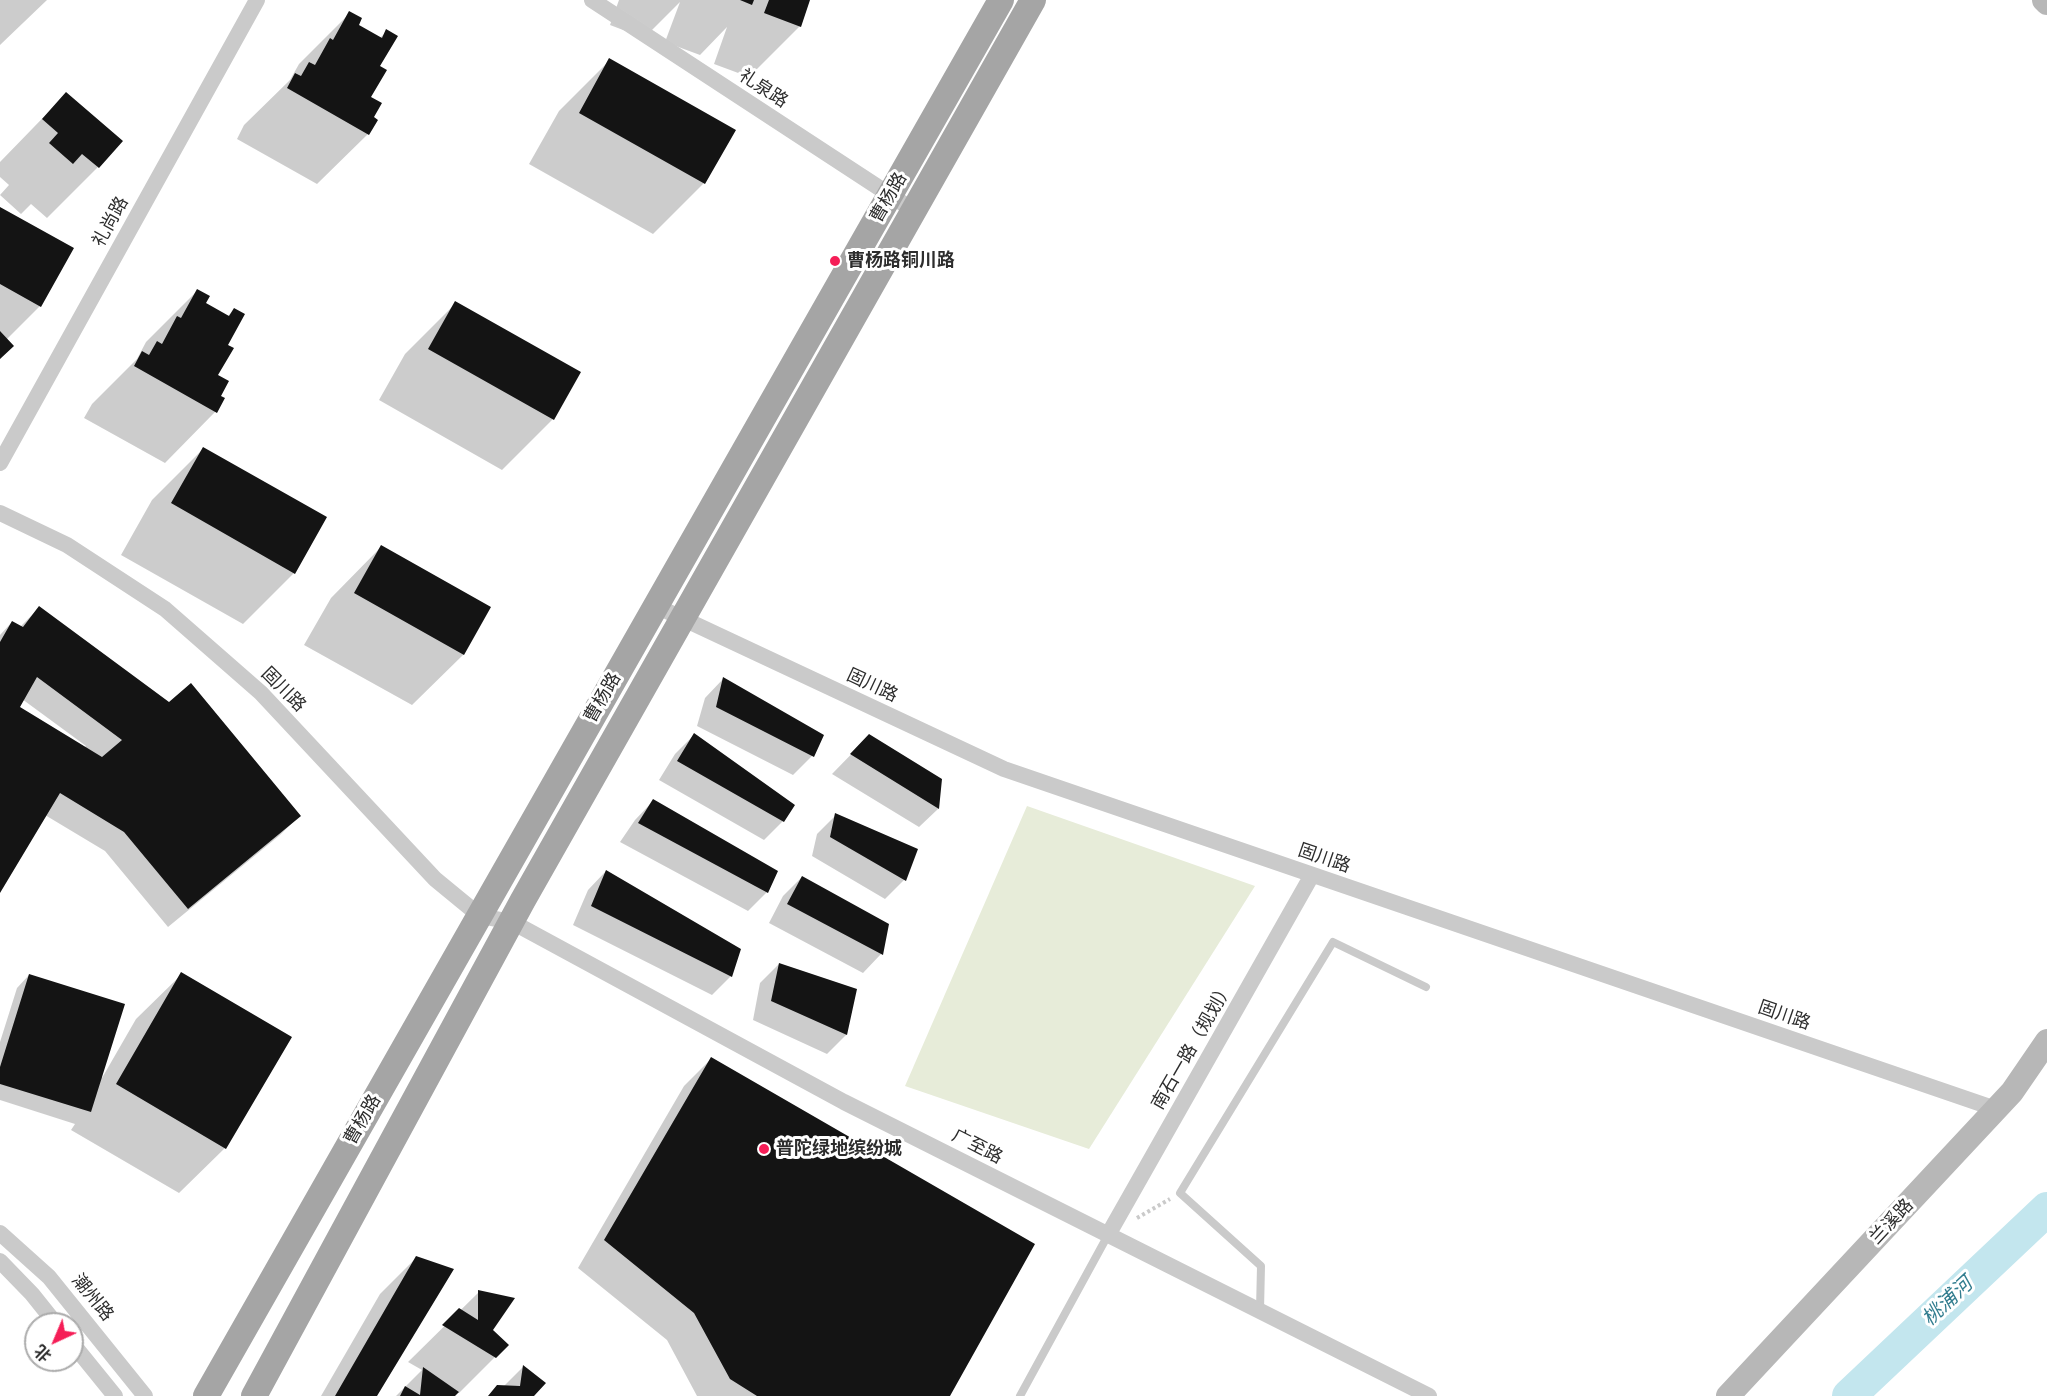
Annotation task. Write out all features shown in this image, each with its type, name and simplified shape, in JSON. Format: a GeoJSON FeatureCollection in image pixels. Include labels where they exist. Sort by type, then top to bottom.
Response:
{"type":"FeatureCollection","features":[{"type":"Feature","properties":{"kind":"main road","name":"曹杨路"},"geometry":{"type":"LineString","coordinates":[[206,1396],[1001,0]]}},
{"type":"Feature","properties":{"kind":"main road","name":"曹杨路"},"geometry":{"type":"LineString","coordinates":[[254,1396],[535,879],[1033,0]]}},
{"type":"Feature","properties":{"kind":"street","name":"礼尚路"},"geometry":{"type":"LineString","coordinates":[[0,464],[257,0]]}},
{"type":"Feature","properties":{"kind":"street","name":"礼泉路"},"geometry":{"type":"LineString","coordinates":[[592,0],[913,210]]}},
{"type":"Feature","properties":{"kind":"street","name":"固川路"},"geometry":{"type":"LineString","coordinates":[[0,513],[67,545],[165,609],[261,693],[435,879],[480,915],[512,922]]}},
{"type":"Feature","properties":{"kind":"street","name":"固川路"},"geometry":{"type":"LineString","coordinates":[[656,606],[1004,769],[1996,1109]]}},
{"type":"Feature","properties":{"kind":"street","name":"南石一路（规划）"},"geometry":{"type":"LineString","coordinates":[[1108,1235],[1312,875]]}},
{"type":"Feature","properties":{"kind":"street","name":"广至路"},"geometry":{"type":"LineString","coordinates":[[512,922],[844,1102],[1430,1396]]}},
{"type":"Feature","properties":{"kind":"street","name":"兰溪路"},"geometry":{"type":"LineString","coordinates":[[1728,1396],[2012,1092],[2047,1041]]}},
{"type":"Feature","properties":{"kind":"street","name":"潮州路"},"geometry":{"type":"LineString","coordinates":[[0,1233],[49,1277],[145,1396]]}},
{"type":"Feature","properties":{"kind":"street"},"geometry":{"type":"LineString","coordinates":[[0,1261],[46,1312]]}},
{"type":"Feature","properties":{"kind":"street"},"geometry":{"type":"LineString","coordinates":[[84,1358],[115,1396]]}},
{"type":"Feature","properties":{"kind":"lane"},"geometry":{"type":"LineString","coordinates":[[1260,1311],[1261,1266],[1180,1193],[1333,942],[1426,987]]}},
{"type":"Feature","properties":{"kind":"lane"},"geometry":{"type":"LineString","coordinates":[[1020,1396],[1108,1235]]}},
{"type":"Feature","properties":{"kind":"path"},"geometry":{"type":"LineString","coordinates":[[1108,1235],[1180,1193]]}},
{"type":"Feature","properties":{"kind":"green space"},"geometry":{"type":"Polygon","coordinates":[[[1027,806],[1255,886],[1089,1149],[905,1086],[1027,806]]]}},
{"type":"Feature","properties":{"kind":"building"},"geometry":{"type":"Polygon","coordinates":[[[740,0],[754,0],[752,5],[740,0]]]}},
{"type":"Feature","properties":{"kind":"building"},"geometry":{"type":"Polygon","coordinates":[[[769,0],[810,0],[801,27],[764,13],[769,0]]]}},
{"type":"Feature","properties":{"kind":"building"},"geometry":{"type":"Polygon","coordinates":[[[349,11],[362,18],[359,25],[382,38],[386,29],[398,36],[380,66],[387,70],[371,97],[382,103],[374,117],[378,120],[369,135],[287,88],[295,73],[301,76],[309,62],[315,65],[330,38],[333,40],[349,11]]]}},
{"type":"Feature","properties":{"kind":"building"},"geometry":{"type":"Polygon","coordinates":[[[609,58],[736,130],[705,184],[579,113],[609,58]]]}},
{"type":"Feature","properties":{"kind":"building"},"geometry":{"type":"Polygon","coordinates":[[[66,92],[123,141],[99,168],[82,154],[73,164],[49,143],[58,133],[42,119],[66,92]]]}},
{"type":"Feature","properties":{"kind":"building"},"geometry":{"type":"Polygon","coordinates":[[[0,207],[74,248],[41,307],[0,284],[0,207]]]}},
{"type":"Feature","properties":{"kind":"building"},"geometry":{"type":"Polygon","coordinates":[[[197,289],[210,296],[206,303],[229,316],[234,308],[245,314],[228,345],[234,348],[218,375],[229,381],[221,396],[225,398],[217,413],[134,366],[142,351],[149,355],[157,341],[162,344],[177,316],[181,318],[197,289]]]}},
{"type":"Feature","properties":{"kind":"building"},"geometry":{"type":"Polygon","coordinates":[[[455,301],[581,372],[554,420],[428,349],[455,301]]]}},
{"type":"Feature","properties":{"kind":"building"},"geometry":{"type":"Polygon","coordinates":[[[0,331],[14,346],[0,359],[0,331]]]}},
{"type":"Feature","properties":{"kind":"building"},"geometry":{"type":"Polygon","coordinates":[[[203,447],[327,517],[295,574],[171,503],[203,447]]]}},
{"type":"Feature","properties":{"kind":"building"},"geometry":{"type":"Polygon","coordinates":[[[381,545],[491,607],[464,655],[354,593],[381,545]]]}},
{"type":"Feature","properties":{"kind":"building"},"geometry":{"type":"Polygon","coordinates":[[[39,606],[169,702],[191,683],[301,816],[188,909],[124,832],[60,793],[0,893],[0,642],[12,621],[23,627],[39,606]],[[37,677],[20,707],[102,757],[122,740],[37,677]]]}},
{"type":"Feature","properties":{"kind":"building"},"geometry":{"type":"Polygon","coordinates":[[[723,677],[824,735],[814,757],[716,707],[723,677]]]}},
{"type":"Feature","properties":{"kind":"building"},"geometry":{"type":"Polygon","coordinates":[[[694,733],[795,805],[784,822],[677,761],[694,733]]]}},
{"type":"Feature","properties":{"kind":"building"},"geometry":{"type":"Polygon","coordinates":[[[869,734],[942,779],[939,809],[850,754],[869,734]]]}},
{"type":"Feature","properties":{"kind":"building"},"geometry":{"type":"Polygon","coordinates":[[[653,799],[778,871],[768,893],[638,823],[653,799]]]}},
{"type":"Feature","properties":{"kind":"building"},"geometry":{"type":"Polygon","coordinates":[[[835,813],[918,849],[906,881],[830,837],[835,813]]]}},
{"type":"Feature","properties":{"kind":"building"},"geometry":{"type":"Polygon","coordinates":[[[606,870],[741,949],[732,977],[591,906],[606,870]]]}},
{"type":"Feature","properties":{"kind":"building"},"geometry":{"type":"Polygon","coordinates":[[[802,876],[889,924],[883,955],[787,904],[802,876]]]}},
{"type":"Feature","properties":{"kind":"building"},"geometry":{"type":"Polygon","coordinates":[[[779,963],[857,989],[847,1035],[771,1001],[779,963]]]}},
{"type":"Feature","properties":{"kind":"building"},"geometry":{"type":"Polygon","coordinates":[[[181,972],[292,1037],[226,1149],[116,1084],[181,972]]]}},
{"type":"Feature","properties":{"kind":"building"},"geometry":{"type":"Polygon","coordinates":[[[29,974],[125,1004],[91,1112],[0,1084],[0,1067],[29,974]]]}},
{"type":"Feature","properties":{"kind":"building","name":"普陀绿地缤纷城"},"geometry":{"type":"Polygon","coordinates":[[[711,1057],[1035,1244],[950,1396],[757,1396],[730,1379],[694,1313],[604,1240],[711,1057]]]}},
{"type":"Feature","properties":{"kind":"building"},"geometry":{"type":"Polygon","coordinates":[[[416,1256],[454,1269],[377,1396],[335,1396],[416,1256]]]}},
{"type":"Feature","properties":{"kind":"building"},"geometry":{"type":"Polygon","coordinates":[[[478,1290],[515,1298],[493,1330],[509,1345],[496,1358],[442,1325],[459,1308],[478,1320],[478,1290]]]}},
{"type":"Feature","properties":{"kind":"building"},"geometry":{"type":"Polygon","coordinates":[[[523,1365],[546,1383],[534,1396],[488,1396],[497,1385],[520,1386],[523,1365]]]}},
{"type":"Feature","properties":{"kind":"building"},"geometry":{"type":"Polygon","coordinates":[[[423,1367],[459,1392],[455,1396],[400,1396],[405,1386],[420,1395],[423,1367]]]}},
{"type":"Feature","properties":{"kind":"waterway","name":"桃浦河"},"geometry":{"type":"LineString","coordinates":[[1849,1396],[2047,1209]]}},
{"type":"Feature","properties":{"kind":"place","name":"曹杨路铜川路"},"geometry":{"type":"Point","coordinates":[835,261]}},
{"type":"Feature","properties":{"kind":"place","name":"普陀绿地缤纷城"},"geometry":{"type":"Point","coordinates":[764,1149]}}]}
